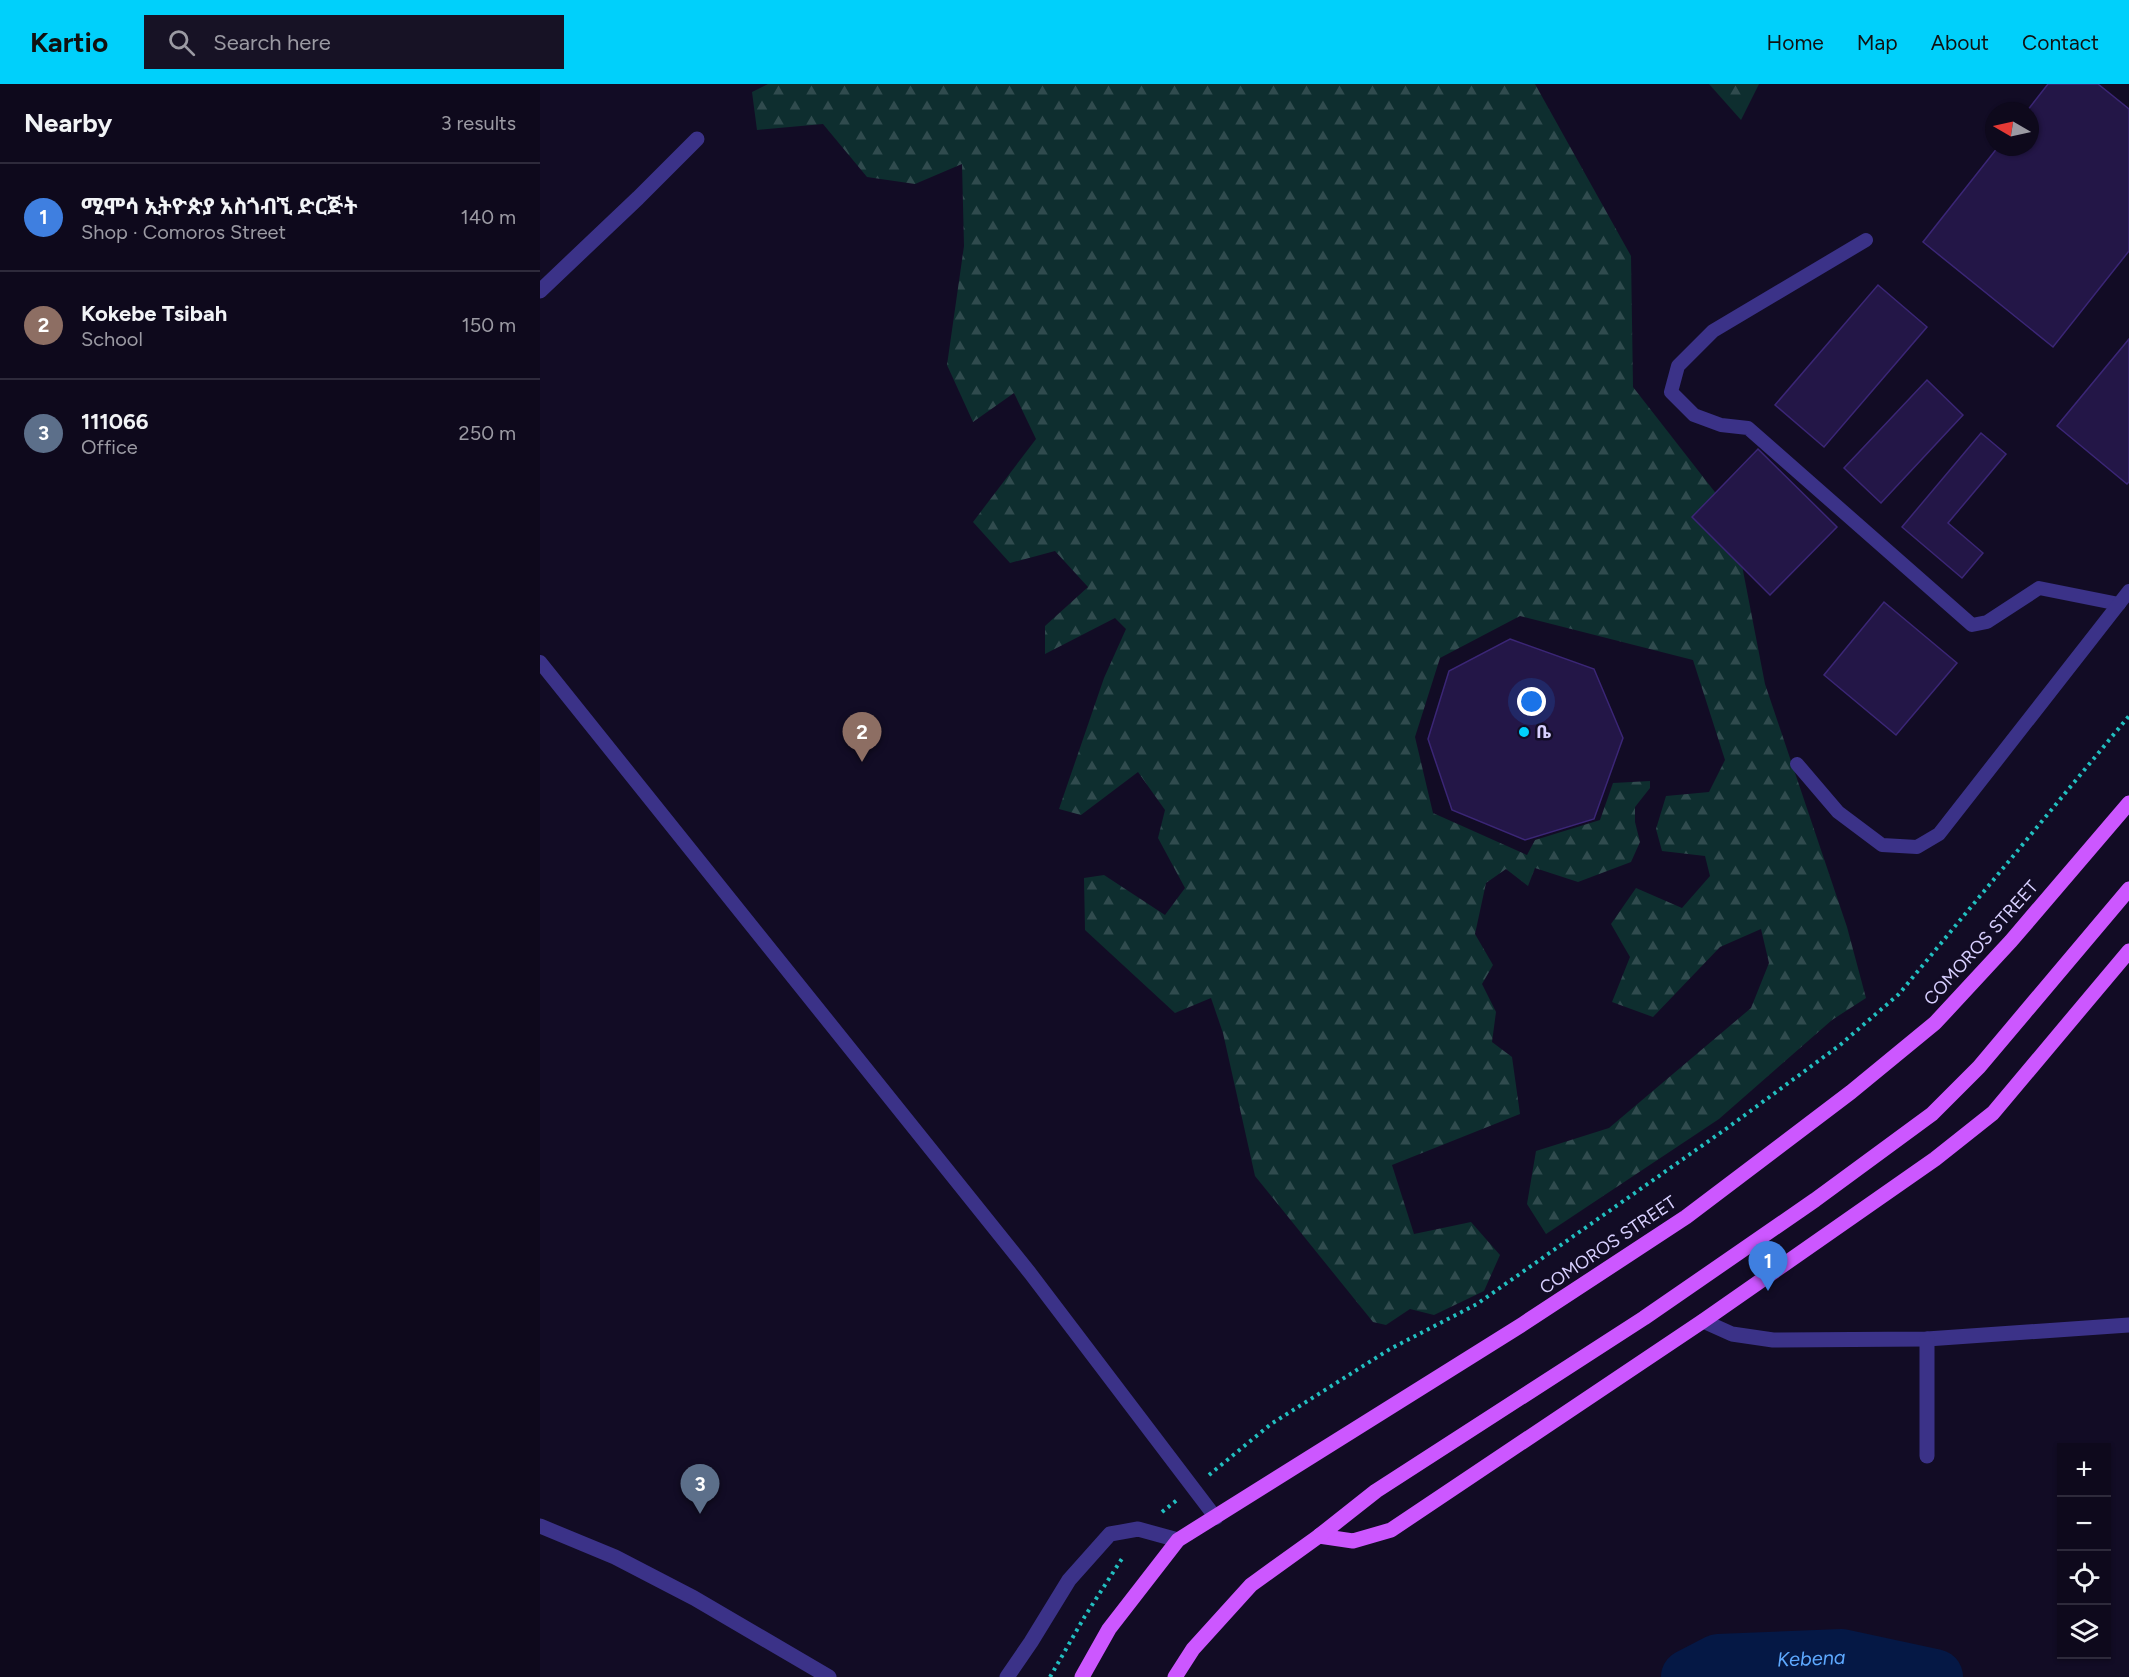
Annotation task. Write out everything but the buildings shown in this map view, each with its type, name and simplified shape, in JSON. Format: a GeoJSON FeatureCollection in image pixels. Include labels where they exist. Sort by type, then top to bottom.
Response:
{"type":"FeatureCollection","features":[{"type":"Feature","properties":{"kind":"main road","name":"COMOROS STREET"},"geometry":{"type":"LineString","coordinates":[[1082,1677],[1109,1629],[1178,1540],[1523,1324],[1686,1217],[1851,1092],[1935,1023],[2011,941],[2129,803]]}},
{"type":"Feature","properties":{"kind":"main road"},"geometry":{"type":"LineString","coordinates":[[1175,1677],[1193,1648],[1251,1585],[1320,1536],[1376,1491],[1644,1318],[1815,1200],[1932,1114],[1979,1067],[2129,889]]}},
{"type":"Feature","properties":{"kind":"main road"},"geometry":{"type":"LineString","coordinates":[[1320,1536],[1353,1540],[1391,1530],[1703,1322],[1935,1159],[1993,1113],[2129,951]]}},
{"type":"Feature","properties":{"kind":"street"},"geometry":{"type":"LineString","coordinates":[[540,291],[697,139]]}},
{"type":"Feature","properties":{"kind":"street"},"geometry":{"type":"LineString","coordinates":[[1703,1322],[1732,1334],[1773,1340],[1927,1339],[2129,1325]]}},
{"type":"Feature","properties":{"kind":"street"},"geometry":{"type":"LineString","coordinates":[[1927,1339],[1927,1456]]}},
{"type":"Feature","properties":{"kind":"street"},"geometry":{"type":"LineString","coordinates":[[540,1526],[615,1557],[694,1598],[829,1677]]}},
{"type":"Feature","properties":{"kind":"street"},"geometry":{"type":"LineString","coordinates":[[1007,1677],[1069,1580],[1110,1534],[1138,1530],[1178,1540]]}},
{"type":"Feature","properties":{"kind":"lane"},"geometry":{"type":"LineString","coordinates":[[1866,240],[1713,331],[1678,366],[1671,392],[1694,415],[1721,425],[1748,428],[1972,625],[1987,622],[2039,588],[2118,604]]}},
{"type":"Feature","properties":{"kind":"lane"},"geometry":{"type":"LineString","coordinates":[[1797,764],[1838,812],[1882,845],[1917,847],[1939,834],[2129,591]]}},
{"type":"Feature","properties":{"kind":"lane"},"geometry":{"type":"LineString","coordinates":[[540,662],[1030,1273],[1216,1518]]}},
{"type":"Feature","properties":{"kind":"path"},"geometry":{"type":"LineString","coordinates":[[1050,1677],[1138,1530],[1271,1424],[1390,1349],[1477,1304],[1730,1126],[1840,1045],[1899,994],[2129,716]]}},
{"type":"Feature","properties":{"kind":"green space"},"geometry":{"type":"Polygon","coordinates":[[[768,84],[1535,84],[1631,256],[1633,387],[1732,514],[1765,684],[1847,927],[1866,998],[1832,1020],[1719,1119],[1546,1234],[1527,1204],[1536,1151],[1609,1128],[1751,1008],[1769,963],[1761,929],[1720,947],[1653,1017],[1612,1002],[1630,957],[1611,924],[1636,888],[1682,908],[1710,876],[1705,856],[1662,851],[1656,829],[1666,796],[1709,792],[1725,760],[1693,660],[1520,616],[1440,658],[1415,737],[1433,813],[1527,855],[1535,840],[1600,820],[1613,783],[1650,781],[1650,788],[1635,807],[1635,822],[1640,842],[1631,862],[1578,882],[1535,868],[1528,886],[1506,869],[1486,883],[1475,934],[1493,965],[1482,984],[1496,1012],[1492,1042],[1512,1057],[1520,1114],[1392,1165],[1414,1234],[1471,1222],[1500,1255],[1484,1291],[1434,1315],[1410,1309],[1386,1325],[1373,1322],[1255,1176],[1223,1033],[1211,998],[1175,1013],[1085,930],[1084,878],[1104,875],[1165,915],[1185,888],[1158,838],[1165,810],[1138,772],[1081,815],[1059,809],[1104,678],[1126,629],[1115,618],[1045,654],[1045,626],[1088,587],[1055,551],[1010,563],[973,522],[1036,439],[1014,393],[973,422],[947,365],[964,246],[962,164],[915,184],[867,177],[823,124],[757,130],[752,92],[768,84]]]}},
{"type":"Feature","properties":{"kind":"green space"},"geometry":{"type":"Polygon","coordinates":[[[1709,84],[1759,84],[1741,120],[1709,84]]]}},
{"type":"Feature","properties":{"kind":"waterway","name":"Kebena"},"geometry":{"type":"LineString","coordinates":[[1689,1677],[1718,1662],[1842,1657],[1935,1677]]}},
{"type":"Feature","properties":{"kind":"place","name":"ቤ"},"geometry":{"type":"Point","coordinates":[1524,732]}},
{"type":"Feature","properties":{"kind":"place","name":"Kokebe Tsibah"},"geometry":{"type":"Point","coordinates":[862,762]}},
{"type":"Feature","properties":{"kind":"place","name":"ሚሞሳ ኢትዮጵያ አስጎብኚ ድርጅት"},"geometry":{"type":"Point","coordinates":[1768,1291]}},
{"type":"Feature","properties":{"kind":"place","name":"111066"},"geometry":{"type":"Point","coordinates":[700,1514]}}]}
